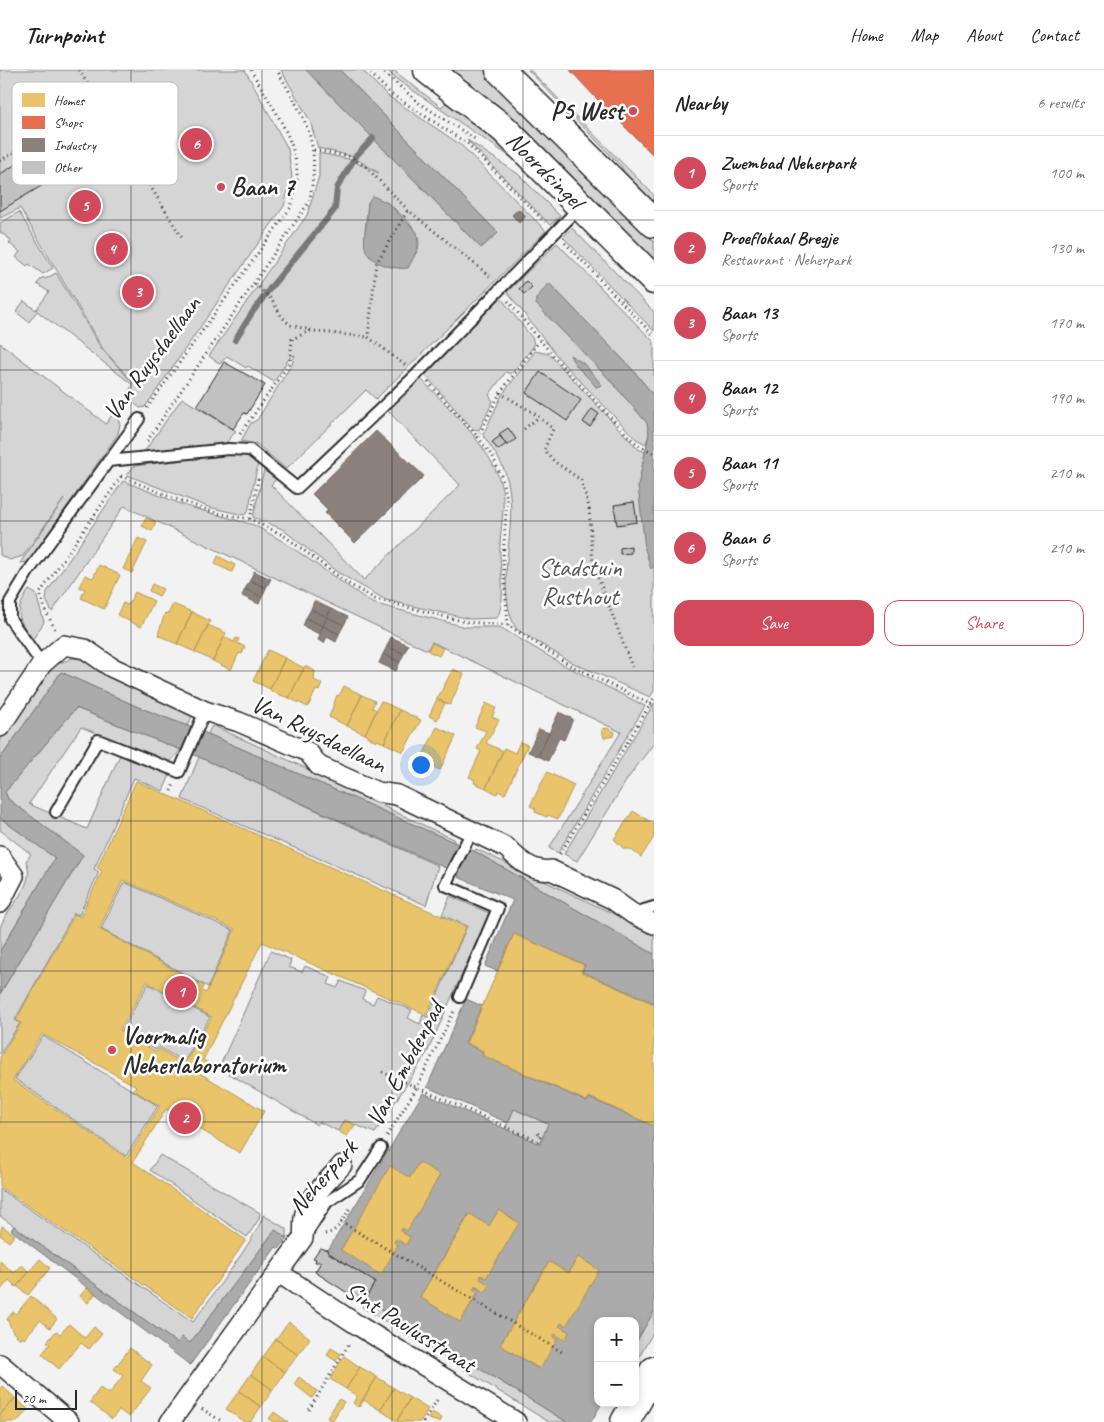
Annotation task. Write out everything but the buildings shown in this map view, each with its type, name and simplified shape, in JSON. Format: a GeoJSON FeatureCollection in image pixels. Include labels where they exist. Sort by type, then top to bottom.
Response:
{"type":"FeatureCollection","features":[{"type":"Feature","properties":{"kind":"main road","name":"Noordsingel"},"geometry":{"type":"LineString","coordinates":[[428,70],[504,129],[654,280]]}},
{"type":"Feature","properties":{"kind":"main road","name":"Noordsingel"},"geometry":{"type":"LineString","coordinates":[[501,70],[654,223]]}},
{"type":"Feature","properties":{"kind":"main road"},"geometry":{"type":"LineString","coordinates":[[625,1422],[654,1371]]}},
{"type":"Feature","properties":{"kind":"main road"},"geometry":{"type":"LineString","coordinates":[[646,1422],[654,1408]]}},
{"type":"Feature","properties":{"kind":"street"},"geometry":{"type":"LineString","coordinates":[[0,727],[42,664],[64,645]]}},
{"type":"Feature","properties":{"kind":"street","name":"Van Ruysdaellaan"},"geometry":{"type":"LineString","coordinates":[[64,645],[85,649],[111,667],[202,719],[239,722],[308,752],[319,766],[377,792],[397,795],[468,839],[508,848],[518,860],[541,871],[551,870],[612,899],[633,914],[654,924]]}},
{"type":"Feature","properties":{"kind":"street"},"geometry":{"type":"LineString","coordinates":[[0,856],[14,876],[0,903]]}},
{"type":"Feature","properties":{"kind":"street","name":"Neherpark"},"geometry":{"type":"LineString","coordinates":[[170,1422],[303,1238],[304,1216],[308,1208],[319,1191],[342,1165]]}},
{"type":"Feature","properties":{"kind":"street","name":"Sint Paulusstraat"},"geometry":{"type":"LineString","coordinates":[[279,1273],[448,1382],[516,1422]]}},
{"type":"Feature","properties":{"kind":"street"},"geometry":{"type":"LineString","coordinates":[[0,1364],[68,1422]]}},
{"type":"Feature","properties":{"kind":"lane"},"geometry":{"type":"LineString","coordinates":[[108,461],[229,449],[250,450],[297,488],[417,374],[581,206]]}},
{"type":"Feature","properties":{"kind":"lane","name":"Van Ruysdaellaan"},"geometry":{"type":"LineString","coordinates":[[42,664],[10,619],[10,602],[28,572],[139,419]]}},
{"type":"Feature","properties":{"kind":"lane"},"geometry":{"type":"LineString","coordinates":[[56,812],[98,740],[179,772],[202,719]]}},
{"type":"Feature","properties":{"kind":"lane"},"geometry":{"type":"LineString","coordinates":[[460,998],[498,908],[445,885],[468,839]]}},
{"type":"Feature","properties":{"kind":"lane"},"geometry":{"type":"LineString","coordinates":[[633,914],[654,907]]}},
{"type":"Feature","properties":{"kind":"lane","name":"Neherpark"},"geometry":{"type":"LineString","coordinates":[[303,1238],[327,1202],[360,1180],[381,1148]]}},
{"type":"Feature","properties":{"kind":"path"},"geometry":{"type":"LineString","coordinates":[[79,70],[86,82]]}},
{"type":"Feature","properties":{"kind":"path","name":"Van Ruysdaellaan"},"geometry":{"type":"LineString","coordinates":[[139,419],[291,206],[297,180],[294,154],[288,137],[251,70]]}},
{"type":"Feature","properties":{"kind":"path"},"geometry":{"type":"LineString","coordinates":[[64,645],[45,610],[40,593],[121,476],[135,459],[309,202],[315,177],[314,150],[304,116],[277,70]]}},
{"type":"Feature","properties":{"kind":"path"},"geometry":{"type":"LineString","coordinates":[[367,70],[390,94],[468,144],[654,336]]}},
{"type":"Feature","properties":{"kind":"path"},"geometry":{"type":"LineString","coordinates":[[314,150],[351,157],[360,163]]}},
{"type":"Feature","properties":{"kind":"path"},"geometry":{"type":"LineString","coordinates":[[0,161],[12,154]]}},
{"type":"Feature","properties":{"kind":"path"},"geometry":{"type":"LineString","coordinates":[[150,185],[182,238]]}},
{"type":"Feature","properties":{"kind":"path"},"geometry":{"type":"LineString","coordinates":[[368,337],[376,264],[408,210]]}},
{"type":"Feature","properties":{"kind":"path"},"geometry":{"type":"LineString","coordinates":[[254,284],[271,299],[282,317],[290,325],[312,330],[368,337],[422,376],[478,437],[493,457],[507,498],[503,559],[508,625]]}},
{"type":"Feature","properties":{"kind":"path"},"geometry":{"type":"LineString","coordinates":[[229,449],[290,363],[292,339],[312,330]]}},
{"type":"Feature","properties":{"kind":"path"},"geometry":{"type":"LineString","coordinates":[[478,437],[500,394],[540,339]]}},
{"type":"Feature","properties":{"kind":"path"},"geometry":{"type":"LineString","coordinates":[[500,394],[539,417],[553,429],[544,450],[554,462],[581,480],[585,488],[589,507],[592,564],[632,668]]}},
{"type":"Feature","properties":{"kind":"path"},"geometry":{"type":"LineString","coordinates":[[524,428],[539,417]]}},
{"type":"Feature","properties":{"kind":"path"},"geometry":{"type":"LineString","coordinates":[[638,445],[654,453]]}},
{"type":"Feature","properties":{"kind":"path"},"geometry":{"type":"LineString","coordinates":[[250,519],[262,460]]}},
{"type":"Feature","properties":{"kind":"path"},"geometry":{"type":"LineString","coordinates":[[121,476],[216,513],[250,519],[283,534],[347,583],[375,599],[466,622],[508,625],[570,665],[652,704]]}},
{"type":"Feature","properties":{"kind":"path"},"geometry":{"type":"LineString","coordinates":[[551,870],[654,698]]}},
{"type":"Feature","properties":{"kind":"path","name":"Van Embdenpad"},"geometry":{"type":"LineString","coordinates":[[381,1148],[417,1087],[460,998]]}},
{"type":"Feature","properties":{"kind":"path"},"geometry":{"type":"LineString","coordinates":[[382,1072],[538,1141],[541,1134],[535,1132]]}},
{"type":"Feature","properties":{"kind":"path"},"geometry":{"type":"LineString","coordinates":[[341,1222],[562,1352]]}},
{"type":"Feature","properties":{"kind":"path"},"geometry":{"type":"LineString","coordinates":[[332,1233],[338,1227]]}},
{"type":"Feature","properties":{"kind":"path"},"geometry":{"type":"LineString","coordinates":[[309,1410],[359,1326]]}},
{"type":"Feature","properties":{"kind":"path"},"geometry":{"type":"LineString","coordinates":[[423,1422],[448,1382]]}},
{"type":"Feature","properties":{"kind":"green space"},"geometry":{"type":"Polygon","coordinates":[[[0,70],[245,70],[288,149],[292,177],[284,206],[145,407],[140,408],[125,396],[133,385],[37,311],[29,322],[16,312],[24,301],[36,310],[49,292],[37,284],[43,277],[45,279],[56,273],[101,348],[134,384],[103,349],[20,208],[0,218],[0,70]]]}},
{"type":"Feature","properties":{"kind":"green space"},"geometry":{"type":"Polygon","coordinates":[[[281,70],[306,70],[481,248],[498,233],[340,70],[362,70],[388,96],[461,145],[546,231],[376,399],[366,390],[286,469],[257,444],[241,441],[251,423],[257,420],[292,364],[295,355],[290,357],[274,382],[227,356],[220,364],[209,356],[307,215],[319,176],[319,153],[348,159],[379,173],[351,156],[318,148],[310,121],[281,70]],[[368,202],[365,232],[369,256],[384,265],[403,268],[416,253],[419,246],[419,238],[406,219],[388,203],[368,202]]]}},
{"type":"Feature","properties":{"kind":"green space"},"geometry":{"type":"Polygon","coordinates":[[[387,70],[393,70],[441,107],[450,100],[479,123],[528,169],[396,79],[387,70]]]}},
{"type":"Feature","properties":{"kind":"green space"},"geometry":{"type":"Polygon","coordinates":[[[448,70],[485,70],[654,242],[654,264],[448,70]]]}},
{"type":"Feature","properties":{"kind":"green space"},"geometry":{"type":"Polygon","coordinates":[[[528,70],[654,195],[654,209],[630,185],[621,166],[528,70]]]}},
{"type":"Feature","properties":{"kind":"green space"},"geometry":{"type":"Polygon","coordinates":[[[466,139],[518,174],[560,216],[550,225],[466,139]]]}},
{"type":"Feature","properties":{"kind":"green space"},"geometry":{"type":"Polygon","coordinates":[[[19,212],[53,268],[43,274],[29,264],[27,266],[16,257],[20,252],[9,243],[11,240],[0,232],[0,223],[19,212]]]}},
{"type":"Feature","properties":{"kind":"green space"},"geometry":{"type":"Polygon","coordinates":[[[572,228],[654,312],[654,331],[563,237],[572,228]]]}},
{"type":"Feature","properties":{"kind":"green space"},"geometry":{"type":"Polygon","coordinates":[[[557,243],[654,342],[654,396],[633,370],[551,285],[536,299],[536,304],[609,379],[647,423],[649,434],[646,444],[636,439],[561,361],[507,292],[557,243]]]}},
{"type":"Feature","properties":{"kind":"green space"},"geometry":{"type":"Polygon","coordinates":[[[501,298],[533,339],[534,346],[511,374],[506,372],[489,395],[493,401],[479,430],[473,429],[424,374],[501,298]]]}},
{"type":"Feature","properties":{"kind":"green space"},"geometry":{"type":"Polygon","coordinates":[[[0,343],[106,424],[114,412],[120,424],[118,434],[28,562],[20,563],[64,499],[23,556],[10,560],[0,555],[0,343]]]}},
{"type":"Feature","properties":{"kind":"green space","name":"Stadstuin Rusthout"},"geometry":{"type":"Polygon","coordinates":[[[535,351],[549,354],[638,449],[645,452],[638,486],[652,568],[654,566],[654,691],[650,697],[569,661],[516,629],[509,610],[506,591],[506,571],[511,511],[510,491],[503,467],[483,435],[502,395],[535,351]]]}},
{"type":"Feature","properties":{"kind":"green space"},"geometry":{"type":"Polygon","coordinates":[[[420,378],[471,433],[493,465],[500,481],[503,498],[500,548],[502,596],[497,618],[470,619],[386,600],[337,572],[282,529],[253,517],[264,470],[276,479],[271,485],[364,580],[460,485],[388,411],[420,378]]]}},
{"type":"Feature","properties":{"kind":"green space"},"geometry":{"type":"Polygon","coordinates":[[[182,398],[236,431],[225,444],[144,452],[182,398]]]}},
{"type":"Feature","properties":{"kind":"green space"},"geometry":{"type":"Polygon","coordinates":[[[236,454],[248,456],[258,463],[248,512],[244,515],[208,507],[127,475],[134,466],[236,454]]]}},
{"type":"Feature","properties":{"kind":"green space"},"geometry":{"type":"Polygon","coordinates":[[[123,481],[186,506],[254,525],[284,542],[372,603],[466,627],[500,627],[560,663],[645,706],[558,853],[549,848],[621,732],[432,642],[427,650],[124,506],[52,612],[46,600],[47,592],[123,481]]]}},
{"type":"Feature","properties":{"kind":"green space"},"geometry":{"type":"Polygon","coordinates":[[[29,590],[36,594],[44,622],[33,639],[19,615],[21,604],[29,590]]]}},
{"type":"Feature","properties":{"kind":"green space"},"geometry":{"type":"Polygon","coordinates":[[[73,658],[81,659],[193,713],[188,726],[138,707],[61,672],[0,759],[0,740],[46,674],[57,664],[73,658]]]}},
{"type":"Feature","properties":{"kind":"green space"},"geometry":{"type":"Polygon","coordinates":[[[654,703],[654,743],[628,778],[577,861],[564,854],[654,703]]]}},
{"type":"Feature","properties":{"kind":"green space"},"geometry":{"type":"Polygon","coordinates":[[[76,708],[181,750],[169,763],[81,727],[29,804],[87,829],[120,755],[170,775],[163,791],[134,778],[94,869],[99,872],[79,915],[74,913],[15,1020],[20,1023],[0,1054],[0,994],[83,855],[8,799],[5,792],[76,708]]]}},
{"type":"Feature","properties":{"kind":"green space"},"geometry":{"type":"Polygon","coordinates":[[[214,726],[384,804],[383,806],[453,839],[455,843],[208,734],[211,727],[214,726]]]}},
{"type":"Feature","properties":{"kind":"green space"},"geometry":{"type":"Polygon","coordinates":[[[199,757],[438,866],[426,905],[182,799],[199,757]]]}},
{"type":"Feature","properties":{"kind":"green space"},"geometry":{"type":"Polygon","coordinates":[[[0,818],[55,858],[0,951],[0,928],[28,879],[26,861],[31,854],[0,830],[0,818]]]}},
{"type":"Feature","properties":{"kind":"green space"},"geometry":{"type":"Polygon","coordinates":[[[476,849],[654,933],[654,954],[474,851],[476,849]]]}},
{"type":"Feature","properties":{"kind":"green space"},"geometry":{"type":"Polygon","coordinates":[[[124,882],[233,930],[208,987],[101,929],[124,882]]]}},
{"type":"Feature","properties":{"kind":"green space"},"geometry":{"type":"Polygon","coordinates":[[[450,896],[489,913],[427,1053],[375,1133],[344,1120],[338,1131],[319,1122],[317,1125],[219,1068],[271,951],[291,960],[289,967],[302,972],[305,966],[331,977],[328,984],[337,988],[341,981],[365,991],[362,999],[373,1004],[377,996],[412,1010],[408,1018],[420,1024],[423,1015],[428,1017],[467,926],[442,915],[450,896]]]}},
{"type":"Feature","properties":{"kind":"green space"},"geometry":{"type":"Polygon","coordinates":[[[148,984],[210,1017],[184,1062],[159,1047],[156,1050],[122,1030],[148,984]]]}},
{"type":"Feature","properties":{"kind":"green space"},"geometry":{"type":"Polygon","coordinates":[[[43,1036],[158,1106],[126,1156],[15,1079],[43,1036]]]}},
{"type":"Feature","properties":{"kind":"green space"},"geometry":{"type":"Polygon","coordinates":[[[514,1109],[548,1124],[540,1144],[505,1129],[514,1109]]]}},
{"type":"Feature","properties":{"kind":"green space"},"geometry":{"type":"Polygon","coordinates":[[[160,1155],[260,1213],[259,1219],[247,1237],[150,1170],[160,1155]]]}},
{"type":"Feature","properties":{"kind":"green space"},"geometry":{"type":"Polygon","coordinates":[[[0,1189],[193,1322],[244,1251],[263,1215],[287,1229],[287,1238],[275,1230],[190,1343],[177,1343],[0,1216],[0,1189]]]}},
{"type":"Feature","properties":{"kind":"green space"},"geometry":{"type":"Polygon","coordinates":[[[365,1299],[567,1422],[549,1422],[362,1307],[365,1299]]]}},
{"type":"Feature","properties":{"kind":"green space"},"geometry":{"type":"Polygon","coordinates":[[[654,1311],[654,1331],[639,1357],[639,1337],[654,1311]]]}},
{"type":"Feature","properties":{"kind":"shaded area"},"geometry":{"type":"Polygon","coordinates":[[[306,70],[340,70],[498,233],[481,248],[306,70]]]}},
{"type":"Feature","properties":{"kind":"shaded area"},"geometry":{"type":"Polygon","coordinates":[[[373,196],[388,203],[417,232],[418,249],[408,268],[394,268],[381,264],[374,260],[366,250],[364,239],[368,206],[369,200],[373,196]]]}},
{"type":"Feature","properties":{"kind":"shaded area"},"geometry":{"type":"Polygon","coordinates":[[[547,285],[551,285],[633,370],[654,396],[654,566],[651,569],[645,549],[638,486],[649,434],[647,423],[609,379],[536,304],[536,299],[547,285]]]}},
{"type":"Feature","properties":{"kind":"shaded area"},"geometry":{"type":"Polygon","coordinates":[[[570,355],[583,363],[602,385],[596,387],[575,364],[570,355]]]}},
{"type":"Feature","properties":{"kind":"shaded area"},"geometry":{"type":"Polygon","coordinates":[[[61,672],[138,707],[208,734],[474,851],[654,954],[654,1003],[582,972],[585,965],[514,934],[497,971],[485,966],[513,900],[458,877],[459,874],[199,757],[76,708],[5,792],[8,799],[83,855],[0,994],[0,951],[55,858],[0,818],[0,759],[61,672]]]}},
{"type":"Feature","properties":{"kind":"shaded area"},"geometry":{"type":"Polygon","coordinates":[[[466,999],[482,1006],[465,1043],[483,1052],[482,1055],[587,1102],[589,1098],[654,1126],[654,1311],[639,1337],[639,1317],[594,1317],[594,1407],[600,1407],[591,1422],[567,1422],[365,1299],[375,1282],[327,1252],[423,1093],[540,1144],[548,1124],[514,1109],[508,1123],[427,1087],[466,999]],[[419,1162],[410,1178],[390,1167],[341,1250],[380,1274],[398,1245],[394,1242],[396,1239],[406,1245],[410,1237],[400,1231],[402,1228],[407,1231],[440,1175],[419,1162]],[[499,1210],[489,1226],[469,1214],[420,1297],[460,1322],[478,1293],[473,1290],[475,1287],[485,1292],[489,1285],[480,1279],[481,1275],[486,1278],[519,1223],[499,1210]],[[578,1257],[569,1273],[549,1262],[500,1345],[539,1369],[557,1340],[553,1337],[555,1334],[565,1339],[569,1332],[559,1326],[561,1323],[566,1325],[599,1270],[578,1257]]]}},
{"type":"Feature","properties":{"kind":"shaded area"},"geometry":{"type":"Polygon","coordinates":[[[14,1226],[177,1343],[182,1337],[190,1343],[275,1230],[287,1238],[279,1249],[276,1247],[190,1365],[11,1230],[14,1226]]]}},
{"type":"Feature","properties":{"kind":"waterway"},"geometry":{"type":"LineString","coordinates":[[235,340],[271,287],[335,209],[337,188],[356,156],[373,138]]}},
{"type":"Feature","properties":{"kind":"place","name":"P5 West"},"geometry":{"type":"Point","coordinates":[633,111]}},
{"type":"Feature","properties":{"kind":"place","name":"Baan 6"},"geometry":{"type":"Point","coordinates":[196,144]}},
{"type":"Feature","properties":{"kind":"place","name":"Baan 7"},"geometry":{"type":"Point","coordinates":[221,187]}},
{"type":"Feature","properties":{"kind":"place","name":"Baan 11"},"geometry":{"type":"Point","coordinates":[85,206]}},
{"type":"Feature","properties":{"kind":"place","name":"Baan 12"},"geometry":{"type":"Point","coordinates":[112,249]}},
{"type":"Feature","properties":{"kind":"place","name":"Baan 13"},"geometry":{"type":"Point","coordinates":[138,292]}},
{"type":"Feature","properties":{"kind":"place","name":"Zwembad Neherpark"},"geometry":{"type":"Point","coordinates":[181,992]}},
{"type":"Feature","properties":{"kind":"place","name":"Voormalig Neherlaboratorium"},"geometry":{"type":"Point","coordinates":[112,1050]}},
{"type":"Feature","properties":{"kind":"place","name":"Proeflokaal Bregje"},"geometry":{"type":"Point","coordinates":[185,1118]}}]}
